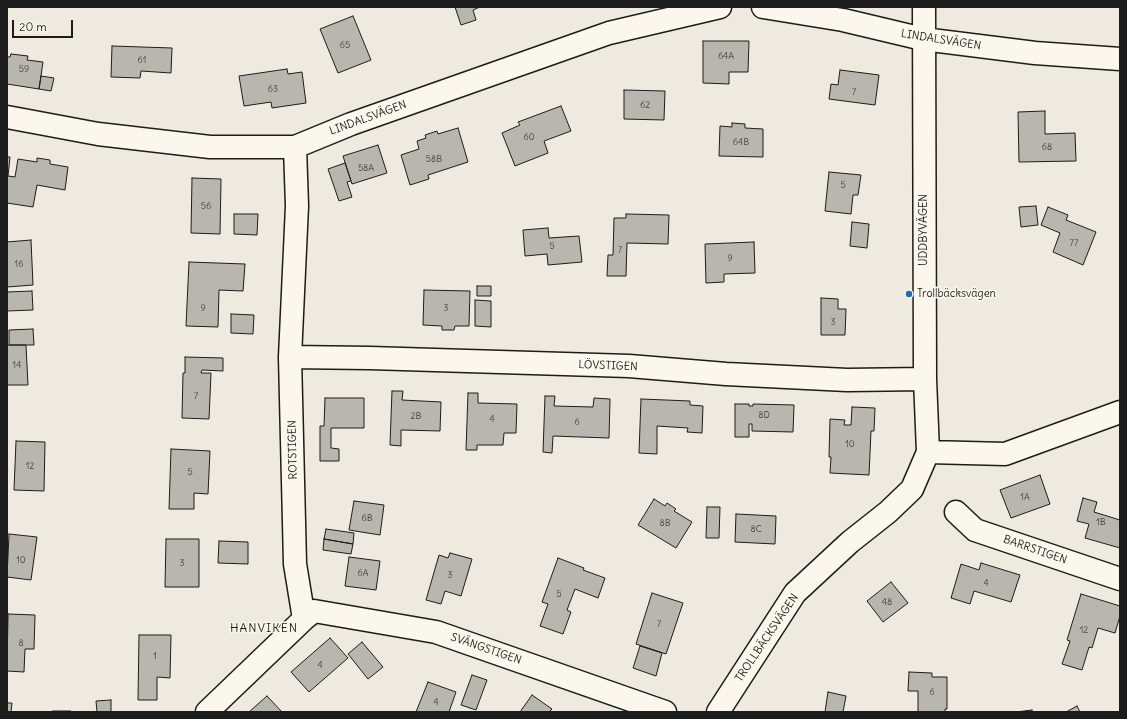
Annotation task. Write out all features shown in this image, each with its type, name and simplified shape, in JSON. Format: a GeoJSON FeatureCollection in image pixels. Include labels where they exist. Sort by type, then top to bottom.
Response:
{"type":"FeatureCollection","features":[{"type":"Feature","properties":{"kind":"street","name":"LINDALSVÄGEN"},"geometry":{"type":"LineString","coordinates":[[7,117],[98,134],[210,147],[295,147],[351,124],[609,33],[720,7]]}},
{"type":"Feature","properties":{"kind":"street","name":"LINDALSVÄGEN"},"geometry":{"type":"LineString","coordinates":[[763,7],[843,20],[923,39],[1035,53],[1120,59]]}},
{"type":"Feature","properties":{"kind":"street","name":"UDDBYVÄGEN"},"geometry":{"type":"LineString","coordinates":[[924,7],[925,379],[928,452]]}},
{"type":"Feature","properties":{"kind":"street","name":"ROTSTIGEN"},"geometry":{"type":"LineString","coordinates":[[295,147],[297,206],[290,357],[295,564],[304,619]]}},
{"type":"Feature","properties":{"kind":"street","name":"LÖVSTIGEN"},"geometry":{"type":"LineString","coordinates":[[290,357],[378,358],[629,366],[726,374],[847,380],[925,379]]}},
{"type":"Feature","properties":{"kind":"street"},"geometry":{"type":"LineString","coordinates":[[928,452],[1005,454],[1120,412]]}},
{"type":"Feature","properties":{"kind":"street","name":"TROLLBÄCKSVÄGEN"},"geometry":{"type":"LineString","coordinates":[[718,712],[795,594],[850,542],[888,512],[912,489],[928,452]]}},
{"type":"Feature","properties":{"kind":"street","name":"BARRSTIGEN"},"geometry":{"type":"LineString","coordinates":[[956,512],[975,530],[1120,579]]}},
{"type":"Feature","properties":{"kind":"street","name":"SVÄNGSTIGEN"},"geometry":{"type":"LineString","coordinates":[[304,619],[314,611],[436,632],[665,712]]}},
{"type":"Feature","properties":{"kind":"street"},"geometry":{"type":"LineString","coordinates":[[207,712],[304,619]]}},
{"type":"Feature","properties":{"kind":"building"},"geometry":{"type":"Polygon","coordinates":[[[455,7],[480,7],[473,10],[476,20],[461,25],[455,7]]]}},
{"type":"Feature","properties":{"kind":"building"},"geometry":{"type":"Polygon","coordinates":[[[353,16],[371,60],[338,73],[320,29],[353,16]]]}},
{"type":"Feature","properties":{"kind":"building"},"geometry":{"type":"Polygon","coordinates":[[[703,41],[749,41],[748,72],[729,72],[729,84],[703,83],[703,41]]]}},
{"type":"Feature","properties":{"kind":"building"},"geometry":{"type":"Polygon","coordinates":[[[112,46],[172,48],[171,73],[141,71],[140,78],[111,77],[112,46]]]}},
{"type":"Feature","properties":{"kind":"building"},"geometry":{"type":"Polygon","coordinates":[[[11,54],[28,56],[27,60],[43,62],[39,89],[7,84],[7,57],[10,57],[11,54]]]}},
{"type":"Feature","properties":{"kind":"building"},"geometry":{"type":"Polygon","coordinates":[[[287,69],[288,74],[302,72],[306,103],[272,108],[271,102],[244,106],[239,76],[287,69]]]}},
{"type":"Feature","properties":{"kind":"building"},"geometry":{"type":"Polygon","coordinates":[[[840,70],[879,75],[875,105],[829,99],[831,84],[838,85],[840,70]]]}},
{"type":"Feature","properties":{"kind":"building"},"geometry":{"type":"Polygon","coordinates":[[[41,76],[54,78],[51,91],[39,89],[41,76]]]}},
{"type":"Feature","properties":{"kind":"building"},"geometry":{"type":"Polygon","coordinates":[[[624,90],[665,91],[664,120],[624,119],[624,90]]]}},
{"type":"Feature","properties":{"kind":"building"},"geometry":{"type":"Polygon","coordinates":[[[561,106],[571,131],[544,141],[548,153],[515,166],[502,133],[520,125],[518,122],[561,106]]]}},
{"type":"Feature","properties":{"kind":"building"},"geometry":{"type":"Polygon","coordinates":[[[1045,111],[1045,134],[1075,133],[1076,161],[1019,162],[1018,112],[1045,111]]]}},
{"type":"Feature","properties":{"kind":"building"},"geometry":{"type":"Polygon","coordinates":[[[732,123],[745,124],[745,128],[763,129],[763,157],[719,156],[720,126],[732,127],[732,123]]]}},
{"type":"Feature","properties":{"kind":"building"},"geometry":{"type":"Polygon","coordinates":[[[458,128],[468,162],[428,175],[429,179],[410,185],[401,155],[419,149],[417,141],[426,138],[425,135],[437,131],[438,134],[458,128]]]}},
{"type":"Feature","properties":{"kind":"building"},"geometry":{"type":"Polygon","coordinates":[[[378,145],[387,173],[352,184],[343,156],[378,145]]]}},
{"type":"Feature","properties":{"kind":"building"},"geometry":{"type":"Polygon","coordinates":[[[7,157],[10,157],[8,176],[15,177],[18,159],[37,162],[37,158],[50,160],[50,164],[68,167],[65,190],[37,185],[33,207],[7,203],[7,157]]]}},
{"type":"Feature","properties":{"kind":"building"},"geometry":{"type":"Polygon","coordinates":[[[345,163],[351,181],[347,182],[352,197],[339,201],[328,169],[345,163]]]}},
{"type":"Feature","properties":{"kind":"building"},"geometry":{"type":"Polygon","coordinates":[[[829,172],[861,175],[858,195],[853,195],[851,214],[825,211],[829,172]]]}},
{"type":"Feature","properties":{"kind":"building"},"geometry":{"type":"Polygon","coordinates":[[[192,178],[221,179],[220,234],[191,233],[192,178]]]}},
{"type":"Feature","properties":{"kind":"building"},"geometry":{"type":"Polygon","coordinates":[[[1036,206],[1038,225],[1021,227],[1019,207],[1036,206]]]}},
{"type":"Feature","properties":{"kind":"building"},"geometry":{"type":"Polygon","coordinates":[[[1048,207],[1068,215],[1066,220],[1096,232],[1083,265],[1053,252],[1060,233],[1041,225],[1048,207]]]}},
{"type":"Feature","properties":{"kind":"building"},"geometry":{"type":"Polygon","coordinates":[[[234,214],[258,214],[257,235],[234,234],[234,214]]]}},
{"type":"Feature","properties":{"kind":"building"},"geometry":{"type":"Polygon","coordinates":[[[626,214],[669,215],[668,244],[627,243],[626,276],[607,276],[608,255],[613,255],[614,218],[626,218],[626,214]]]}},
{"type":"Feature","properties":{"kind":"building"},"geometry":{"type":"Polygon","coordinates":[[[852,222],[869,224],[867,248],[850,246],[852,222]]]}},
{"type":"Feature","properties":{"kind":"building"},"geometry":{"type":"Polygon","coordinates":[[[548,228],[549,238],[579,236],[582,262],[548,265],[547,254],[525,256],[523,230],[548,228]]]}},
{"type":"Feature","properties":{"kind":"building"},"geometry":{"type":"Polygon","coordinates":[[[31,240],[33,285],[7,287],[7,242],[31,240]]]}},
{"type":"Feature","properties":{"kind":"building"},"geometry":{"type":"Polygon","coordinates":[[[754,242],[755,273],[724,274],[724,282],[706,283],[705,244],[754,242]]]}},
{"type":"Feature","properties":{"kind":"building"},"geometry":{"type":"Polygon","coordinates":[[[189,262],[245,264],[243,291],[219,290],[218,327],[186,326],[189,262]]]}},
{"type":"Feature","properties":{"kind":"building"},"geometry":{"type":"Polygon","coordinates":[[[477,286],[491,286],[491,296],[477,296],[477,286]]]}},
{"type":"Feature","properties":{"kind":"building"},"geometry":{"type":"Polygon","coordinates":[[[424,290],[470,291],[469,326],[455,326],[454,330],[442,330],[442,326],[423,325],[424,290]]]}},
{"type":"Feature","properties":{"kind":"building"},"geometry":{"type":"Polygon","coordinates":[[[32,291],[33,310],[7,311],[7,292],[32,291]]]}},
{"type":"Feature","properties":{"kind":"building"},"geometry":{"type":"Polygon","coordinates":[[[821,298],[838,299],[838,309],[846,309],[845,335],[821,335],[821,298]]]}},
{"type":"Feature","properties":{"kind":"building"},"geometry":{"type":"Polygon","coordinates":[[[475,300],[491,301],[491,327],[475,326],[475,300]]]}},
{"type":"Feature","properties":{"kind":"building"},"geometry":{"type":"Polygon","coordinates":[[[231,314],[254,315],[253,334],[231,333],[231,314]]]}},
{"type":"Feature","properties":{"kind":"building"},"geometry":{"type":"Polygon","coordinates":[[[33,329],[34,345],[9,345],[9,330],[33,329]]]}},
{"type":"Feature","properties":{"kind":"building"},"geometry":{"type":"Polygon","coordinates":[[[7,345],[26,345],[28,385],[7,385],[7,345]]]}},
{"type":"Feature","properties":{"kind":"building"},"geometry":{"type":"Polygon","coordinates":[[[185,357],[223,358],[223,371],[202,370],[201,373],[211,373],[209,419],[182,418],[183,373],[185,373],[185,357]]]}},
{"type":"Feature","properties":{"kind":"building"},"geometry":{"type":"Polygon","coordinates":[[[392,391],[403,391],[402,400],[441,402],[440,431],[401,430],[401,446],[390,445],[392,391]]]}},
{"type":"Feature","properties":{"kind":"building"},"geometry":{"type":"Polygon","coordinates":[[[468,393],[478,393],[478,403],[517,404],[516,433],[504,433],[503,445],[477,445],[477,450],[466,450],[468,393]]]}},
{"type":"Feature","properties":{"kind":"building"},"geometry":{"type":"Polygon","coordinates":[[[545,396],[555,396],[554,406],[593,407],[594,398],[610,399],[609,438],[553,436],[552,453],[543,452],[545,396]]]}},
{"type":"Feature","properties":{"kind":"building"},"geometry":{"type":"Polygon","coordinates":[[[325,398],[364,398],[364,428],[331,428],[331,448],[339,449],[339,461],[320,461],[320,426],[324,426],[325,398]]]}},
{"type":"Feature","properties":{"kind":"building"},"geometry":{"type":"Polygon","coordinates":[[[641,399],[690,401],[690,405],[703,406],[702,433],[687,432],[688,428],[657,426],[657,454],[639,453],[641,399]]]}},
{"type":"Feature","properties":{"kind":"building"},"geometry":{"type":"Polygon","coordinates":[[[735,404],[749,404],[749,406],[753,406],[753,404],[794,405],[793,432],[752,431],[752,424],[749,424],[749,437],[735,437],[735,404]]]}},
{"type":"Feature","properties":{"kind":"building"},"geometry":{"type":"Polygon","coordinates":[[[852,407],[875,408],[874,431],[871,431],[869,475],[830,473],[830,419],[845,420],[844,425],[851,425],[852,407]]]}},
{"type":"Feature","properties":{"kind":"building"},"geometry":{"type":"Polygon","coordinates":[[[16,441],[45,442],[44,491],[14,490],[16,441]]]}},
{"type":"Feature","properties":{"kind":"building"},"geometry":{"type":"Polygon","coordinates":[[[171,449],[210,451],[208,494],[194,493],[194,509],[169,509],[171,449]]]}},
{"type":"Feature","properties":{"kind":"building"},"geometry":{"type":"Polygon","coordinates":[[[1040,475],[1050,504],[1011,518],[1000,490],[1040,475]]]}},
{"type":"Feature","properties":{"kind":"building"},"geometry":{"type":"Polygon","coordinates":[[[1083,498],[1097,502],[1094,512],[1120,520],[1120,548],[1085,538],[1089,524],[1077,521],[1083,498]]]}},
{"type":"Feature","properties":{"kind":"building"},"geometry":{"type":"Polygon","coordinates":[[[654,499],[665,506],[667,503],[676,509],[674,511],[692,522],[676,548],[638,525],[654,499]]]}},
{"type":"Feature","properties":{"kind":"building"},"geometry":{"type":"Polygon","coordinates":[[[354,501],[384,505],[380,535],[349,530],[354,501]]]}},
{"type":"Feature","properties":{"kind":"building"},"geometry":{"type":"Polygon","coordinates":[[[707,507],[720,507],[719,538],[706,538],[707,507]]]}},
{"type":"Feature","properties":{"kind":"building"},"geometry":{"type":"Polygon","coordinates":[[[736,514],[776,516],[775,544],[735,542],[736,514]]]}},
{"type":"Feature","properties":{"kind":"building"},"geometry":{"type":"Polygon","coordinates":[[[326,529],[354,533],[353,544],[324,539],[326,529]]]}},
{"type":"Feature","properties":{"kind":"building"},"geometry":{"type":"Polygon","coordinates":[[[9,534],[37,537],[31,580],[7,577],[9,534]]]}},
{"type":"Feature","properties":{"kind":"building"},"geometry":{"type":"Polygon","coordinates":[[[166,539],[199,539],[199,587],[165,587],[166,539]]]}},
{"type":"Feature","properties":{"kind":"building"},"geometry":{"type":"Polygon","coordinates":[[[324,539],[353,544],[351,554],[323,550],[324,539]]]}},
{"type":"Feature","properties":{"kind":"building"},"geometry":{"type":"Polygon","coordinates":[[[219,541],[248,542],[248,564],[218,563],[219,541]]]}},
{"type":"Feature","properties":{"kind":"building"},"geometry":{"type":"Polygon","coordinates":[[[450,553],[472,559],[461,596],[445,591],[441,604],[426,600],[439,555],[448,558],[450,553]]]}},
{"type":"Feature","properties":{"kind":"building"},"geometry":{"type":"Polygon","coordinates":[[[349,557],[380,561],[376,590],[345,586],[349,557]]]}},
{"type":"Feature","properties":{"kind":"building"},"geometry":{"type":"Polygon","coordinates":[[[558,558],[584,568],[583,570],[605,578],[598,598],[575,589],[567,610],[571,612],[563,634],[540,626],[548,604],[542,602],[558,558]]]}},
{"type":"Feature","properties":{"kind":"building"},"geometry":{"type":"Polygon","coordinates":[[[981,563],[1020,575],[1011,602],[974,591],[970,604],[951,598],[961,564],[979,570],[981,563]]]}},
{"type":"Feature","properties":{"kind":"building"},"geometry":{"type":"Polygon","coordinates":[[[891,582],[908,603],[883,622],[867,601],[891,582]]]}},
{"type":"Feature","properties":{"kind":"building"},"geometry":{"type":"Polygon","coordinates":[[[652,593],[683,603],[666,654],[636,644],[652,593]]]}},
{"type":"Feature","properties":{"kind":"building"},"geometry":{"type":"Polygon","coordinates":[[[1081,594],[1120,606],[1120,616],[1115,633],[1098,628],[1092,648],[1089,647],[1082,670],[1062,664],[1070,641],[1067,640],[1081,594]]]}},
{"type":"Feature","properties":{"kind":"building"},"geometry":{"type":"Polygon","coordinates":[[[8,614],[35,615],[34,649],[25,649],[24,672],[7,671],[8,614]]]}},
{"type":"Feature","properties":{"kind":"building"},"geometry":{"type":"Polygon","coordinates":[[[139,635],[171,635],[170,678],[157,677],[157,700],[138,700],[139,635]]]}},
{"type":"Feature","properties":{"kind":"building"},"geometry":{"type":"Polygon","coordinates":[[[330,638],[348,658],[309,692],[291,672],[330,638]]]}},
{"type":"Feature","properties":{"kind":"building"},"geometry":{"type":"Polygon","coordinates":[[[362,642],[383,667],[368,679],[348,654],[362,642]]]}},
{"type":"Feature","properties":{"kind":"building"},"geometry":{"type":"Polygon","coordinates":[[[640,646],[662,653],[656,676],[633,668],[640,646]]]}},
{"type":"Feature","properties":{"kind":"building"},"geometry":{"type":"Polygon","coordinates":[[[909,672],[932,673],[932,677],[947,677],[947,709],[945,709],[945,712],[918,712],[918,691],[908,691],[909,672]]]}},
{"type":"Feature","properties":{"kind":"building"},"geometry":{"type":"Polygon","coordinates":[[[472,675],[487,680],[476,710],[461,705],[472,675]]]}},
{"type":"Feature","properties":{"kind":"building"},"geometry":{"type":"Polygon","coordinates":[[[428,682],[456,692],[449,712],[416,712],[428,682]]]}},
{"type":"Feature","properties":{"kind":"building"},"geometry":{"type":"Polygon","coordinates":[[[828,692],[846,696],[843,712],[825,712],[828,692]]]}},
{"type":"Feature","properties":{"kind":"building"},"geometry":{"type":"Polygon","coordinates":[[[532,695],[552,709],[549,712],[520,712],[532,695]]]}},
{"type":"Feature","properties":{"kind":"building"},"geometry":{"type":"Polygon","coordinates":[[[267,696],[282,712],[249,712],[267,696]]]}},
{"type":"Feature","properties":{"kind":"building"},"geometry":{"type":"Polygon","coordinates":[[[111,700],[111,712],[97,712],[96,701],[111,700]]]}},
{"type":"Feature","properties":{"kind":"building"},"geometry":{"type":"Polygon","coordinates":[[[7,703],[12,703],[11,712],[7,712],[7,703]]]}},
{"type":"Feature","properties":{"kind":"building"},"geometry":{"type":"Polygon","coordinates":[[[1077,706],[1080,712],[1066,712],[1077,706]]]}},
{"type":"Feature","properties":{"kind":"building"},"geometry":{"type":"Polygon","coordinates":[[[1032,710],[1032,712],[1016,712],[1032,710]]]}},
{"type":"Feature","properties":{"kind":"building"},"geometry":{"type":"Polygon","coordinates":[[[71,711],[71,712],[53,712],[71,711]]]}},
{"type":"Feature","properties":{"kind":"place","name":"Trollbäcksvägen"},"geometry":{"type":"Point","coordinates":[909,294]}},
{"type":"Feature","properties":{"kind":"district","name":"HANVIKEN"},"geometry":{"type":"Point","coordinates":[264,629]}}]}
